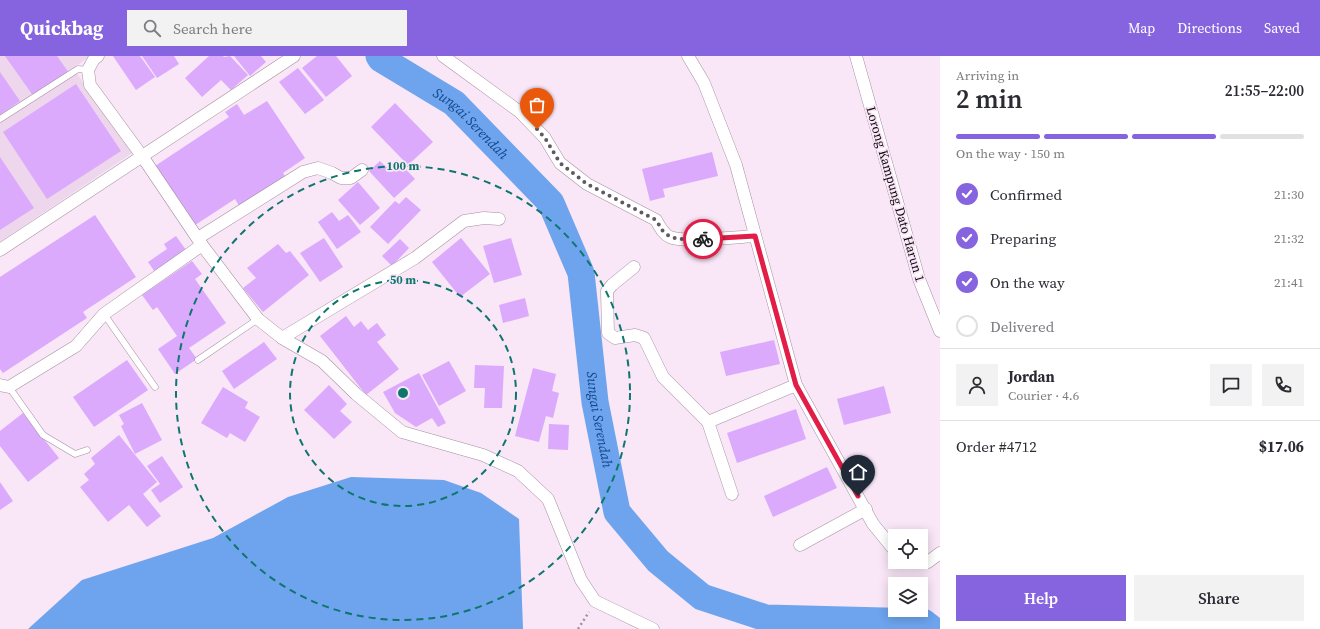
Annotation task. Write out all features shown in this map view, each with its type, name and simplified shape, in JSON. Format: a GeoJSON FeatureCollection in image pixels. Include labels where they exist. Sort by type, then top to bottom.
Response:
{"type":"FeatureCollection","features":[{"type":"Feature","properties":{"kind":"street"},"geometry":{"type":"LineString","coordinates":[[98,56],[94,59],[88,70],[90,85],[142,156],[200,242],[258,319],[282,338],[322,361],[356,394],[402,432],[483,455],[518,471],[548,499],[581,580],[595,602],[653,629]]}},
{"type":"Feature","properties":{"kind":"street"},"geometry":{"type":"LineString","coordinates":[[0,250],[294,56]]}},
{"type":"Feature","properties":{"kind":"street"},"geometry":{"type":"LineString","coordinates":[[443,56],[520,112],[545,138],[560,163],[587,184],[656,220],[662,231],[671,237],[688,239],[755,236]]}},
{"type":"Feature","properties":{"kind":"street"},"geometry":{"type":"LineString","coordinates":[[688,56],[704,83],[736,165],[796,385],[873,524],[888,543]]}},
{"type":"Feature","properties":{"kind":"street","name":"Lorong Kampung Dato Harun 1"},"geometry":{"type":"LineString","coordinates":[[856,56],[919,279],[940,331]]}},
{"type":"Feature","properties":{"kind":"street"},"geometry":{"type":"LineString","coordinates":[[4,386],[76,346],[104,314],[200,242],[303,172],[318,168],[341,178],[351,178],[362,170]]}},
{"type":"Feature","properties":{"kind":"street"},"geometry":{"type":"LineString","coordinates":[[282,338],[415,258],[464,221],[484,218],[499,219]]}},
{"type":"Feature","properties":{"kind":"street"},"geometry":{"type":"LineString","coordinates":[[634,267],[606,291],[608,333],[615,338],[634,335],[644,338],[662,377],[708,422],[732,494]]}},
{"type":"Feature","properties":{"kind":"street"},"geometry":{"type":"LineString","coordinates":[[708,422],[796,385]]}},
{"type":"Feature","properties":{"kind":"street"},"geometry":{"type":"LineString","coordinates":[[800,545],[866,509]]}},
{"type":"Feature","properties":{"kind":"street"},"geometry":{"type":"LineString","coordinates":[[928,562],[940,553]]}},
{"type":"Feature","properties":{"kind":"lane"},"geometry":{"type":"LineString","coordinates":[[0,119],[78,69],[88,70]]}},
{"type":"Feature","properties":{"kind":"lane"},"geometry":{"type":"LineString","coordinates":[[104,314],[155,388]]}},
{"type":"Feature","properties":{"kind":"lane"},"geometry":{"type":"LineString","coordinates":[[198,360],[258,319]]}},
{"type":"Feature","properties":{"kind":"lane"},"geometry":{"type":"LineString","coordinates":[[4,386],[43,435],[75,454],[87,450]]}},
{"type":"Feature","properties":{"kind":"path"},"geometry":{"type":"LineString","coordinates":[[578,629],[595,602]]}},
{"type":"Feature","properties":{"kind":"shaded area"},"geometry":{"type":"Polygon","coordinates":[[[0,56],[90,56],[73,68],[132,153],[0,242],[0,56]]]}},
{"type":"Feature","properties":{"kind":"water"},"geometry":{"type":"Polygon","coordinates":[[[351,477],[444,480],[481,493],[519,519],[523,629],[28,629],[82,580],[213,538],[288,497],[351,477]]]}},
{"type":"Feature","properties":{"kind":"building"},"geometry":{"type":"Polygon","coordinates":[[[5,56],[57,56],[69,73],[34,97],[5,56]]]}},
{"type":"Feature","properties":{"kind":"building"},"geometry":{"type":"Polygon","coordinates":[[[113,56],[140,56],[155,77],[136,90],[113,56]]]}},
{"type":"Feature","properties":{"kind":"building"},"geometry":{"type":"Polygon","coordinates":[[[142,56],[174,56],[179,64],[157,78],[142,56]]]}},
{"type":"Feature","properties":{"kind":"building"},"geometry":{"type":"Polygon","coordinates":[[[209,56],[230,56],[248,75],[231,90],[221,80],[202,97],[185,78],[209,56]]]}},
{"type":"Feature","properties":{"kind":"building"},"geometry":{"type":"Polygon","coordinates":[[[234,56],[261,56],[266,62],[250,76],[234,56]]]}},
{"type":"Feature","properties":{"kind":"building"},"geometry":{"type":"Polygon","coordinates":[[[317,56],[336,56],[352,76],[326,97],[302,68],[317,56]]]}},
{"type":"Feature","properties":{"kind":"building"},"geometry":{"type":"Polygon","coordinates":[[[298,68],[324,100],[305,114],[279,82],[298,68]]]}},
{"type":"Feature","properties":{"kind":"building"},"geometry":{"type":"Polygon","coordinates":[[[0,72],[20,101],[0,115],[0,72]]]}},
{"type":"Feature","properties":{"kind":"building"},"geometry":{"type":"Polygon","coordinates":[[[76,84],[121,151],[47,199],[3,132],[76,84]]]}},
{"type":"Feature","properties":{"kind":"building"},"geometry":{"type":"Polygon","coordinates":[[[267,101],[305,158],[283,173],[287,179],[241,209],[235,199],[189,229],[149,170],[229,117],[225,112],[237,104],[244,115],[267,101]]]}},
{"type":"Feature","properties":{"kind":"building"},"geometry":{"type":"Polygon","coordinates":[[[395,103],[433,142],[408,165],[371,127],[395,103]]]}},
{"type":"Feature","properties":{"kind":"building"},"geometry":{"type":"Polygon","coordinates":[[[712,152],[718,176],[663,189],[665,197],[650,201],[642,169],[712,152]]]}},
{"type":"Feature","properties":{"kind":"building"},"geometry":{"type":"Polygon","coordinates":[[[0,157],[34,208],[0,230],[0,157]]]}},
{"type":"Feature","properties":{"kind":"building"},"geometry":{"type":"Polygon","coordinates":[[[397,160],[415,179],[394,198],[369,171],[380,161],[388,169],[397,160]]]}},
{"type":"Feature","properties":{"kind":"building"},"geometry":{"type":"Polygon","coordinates":[[[358,182],[380,208],[360,225],[338,200],[358,182]]]}},
{"type":"Feature","properties":{"kind":"building"},"geometry":{"type":"Polygon","coordinates":[[[406,197],[421,210],[388,244],[370,227],[395,201],[399,204],[406,197]]]}},
{"type":"Feature","properties":{"kind":"building"},"geometry":{"type":"Polygon","coordinates":[[[332,212],[339,221],[348,215],[361,232],[337,249],[318,222],[332,212]]]}},
{"type":"Feature","properties":{"kind":"building"},"geometry":{"type":"Polygon","coordinates":[[[95,215],[136,277],[83,312],[87,318],[3,373],[0,369],[0,277],[95,215]]]}},
{"type":"Feature","properties":{"kind":"building"},"geometry":{"type":"Polygon","coordinates":[[[176,236],[186,250],[155,272],[148,262],[167,249],[164,244],[176,236]]]}},
{"type":"Feature","properties":{"kind":"building"},"geometry":{"type":"Polygon","coordinates":[[[324,238],[343,267],[320,282],[300,253],[324,238]]]}},
{"type":"Feature","properties":{"kind":"building"},"geometry":{"type":"Polygon","coordinates":[[[461,238],[490,274],[460,297],[432,262],[461,238]]]}},
{"type":"Feature","properties":{"kind":"building"},"geometry":{"type":"Polygon","coordinates":[[[511,238],[522,275],[494,283],[483,246],[511,238]]]}},
{"type":"Feature","properties":{"kind":"building"},"geometry":{"type":"Polygon","coordinates":[[[400,239],[409,248],[392,266],[382,256],[400,239]]]}},
{"type":"Feature","properties":{"kind":"building"},"geometry":{"type":"Polygon","coordinates":[[[278,244],[286,253],[290,251],[309,275],[263,312],[243,288],[256,278],[247,268],[278,244]]]}},
{"type":"Feature","properties":{"kind":"building"},"geometry":{"type":"Polygon","coordinates":[[[192,261],[202,274],[195,279],[226,323],[189,348],[197,359],[175,374],[158,349],[177,336],[157,307],[153,310],[142,295],[192,261]]]}},
{"type":"Feature","properties":{"kind":"building"},"geometry":{"type":"Polygon","coordinates":[[[525,298],[529,316],[503,323],[499,305],[525,298]]]}},
{"type":"Feature","properties":{"kind":"building"},"geometry":{"type":"Polygon","coordinates":[[[346,316],[354,327],[361,321],[368,330],[377,323],[386,335],[377,342],[399,369],[366,395],[320,336],[346,316]]]}},
{"type":"Feature","properties":{"kind":"building"},"geometry":{"type":"Polygon","coordinates":[[[774,340],[780,364],[726,376],[720,352],[774,340]]]}},
{"type":"Feature","properties":{"kind":"building"},"geometry":{"type":"Polygon","coordinates":[[[264,342],[277,359],[234,389],[222,371],[264,342]]]}},
{"type":"Feature","properties":{"kind":"building"},"geometry":{"type":"Polygon","coordinates":[[[127,360],[148,390],[94,427],[73,397],[127,360]]]}},
{"type":"Feature","properties":{"kind":"building"},"geometry":{"type":"Polygon","coordinates":[[[449,361],[466,391],[439,406],[422,375],[449,361]]]}},
{"type":"Feature","properties":{"kind":"building"},"geometry":{"type":"Polygon","coordinates":[[[475,365],[504,366],[502,408],[484,408],[485,388],[474,388],[475,365]]]}},
{"type":"Feature","properties":{"kind":"building"},"geometry":{"type":"Polygon","coordinates":[[[533,368],[556,374],[552,391],[559,393],[553,418],[546,416],[539,442],[515,436],[533,368]]]}},
{"type":"Feature","properties":{"kind":"building"},"geometry":{"type":"Polygon","coordinates":[[[419,373],[446,423],[438,427],[432,418],[416,427],[395,413],[383,392],[419,373]]]}},
{"type":"Feature","properties":{"kind":"building"},"geometry":{"type":"Polygon","coordinates":[[[329,385],[347,404],[340,411],[352,422],[334,439],[304,410],[329,385]]]}},
{"type":"Feature","properties":{"kind":"building"},"geometry":{"type":"Polygon","coordinates":[[[884,386],[891,413],[844,425],[837,399],[884,386]]]}},
{"type":"Feature","properties":{"kind":"building"},"geometry":{"type":"Polygon","coordinates":[[[223,387],[248,402],[245,408],[260,417],[245,442],[230,433],[227,438],[201,423],[223,387]]]}},
{"type":"Feature","properties":{"kind":"building"},"geometry":{"type":"Polygon","coordinates":[[[142,403],[162,440],[135,454],[121,426],[124,424],[119,415],[142,403]]]}},
{"type":"Feature","properties":{"kind":"building"},"geometry":{"type":"Polygon","coordinates":[[[796,409],[806,439],[737,463],[727,433],[796,409]]]}},
{"type":"Feature","properties":{"kind":"building"},"geometry":{"type":"Polygon","coordinates":[[[23,413],[59,458],[28,482],[0,446],[0,431],[23,413]]]}},
{"type":"Feature","properties":{"kind":"building"},"geometry":{"type":"Polygon","coordinates":[[[549,424],[569,425],[568,450],[548,449],[549,424]]]}},
{"type":"Feature","properties":{"kind":"building"},"geometry":{"type":"Polygon","coordinates":[[[119,435],[157,482],[143,494],[161,516],[147,527],[129,505],[108,522],[80,487],[89,480],[84,474],[95,464],[91,458],[119,435]]]}},
{"type":"Feature","properties":{"kind":"building"},"geometry":{"type":"Polygon","coordinates":[[[162,456],[183,487],[160,503],[151,490],[160,484],[147,466],[162,456]]]}},
{"type":"Feature","properties":{"kind":"building"},"geometry":{"type":"Polygon","coordinates":[[[827,467],[837,488],[773,517],[764,496],[827,467]]]}},
{"type":"Feature","properties":{"kind":"building"},"geometry":{"type":"Polygon","coordinates":[[[0,482],[13,501],[0,510],[0,482]]]}},
{"type":"Feature","properties":{"kind":"waterway","name":"Sungai Serendah"},"geometry":{"type":"LineString","coordinates":[[379,56],[381,59],[454,103],[551,203],[581,273],[595,402],[617,512],[658,561],[702,597],[766,618],[923,622],[932,629]]}},
{"type":"Feature","properties":{"kind":"way so far"},"geometry":{"type":"LineString","coordinates":[[537,129],[545,138],[560,163],[587,184],[656,220],[662,231],[671,237],[703,239]]}},
{"type":"Feature","properties":{"kind":"route"},"geometry":{"type":"LineString","coordinates":[[703,239],[755,236],[796,385],[858,496]]}}]}
